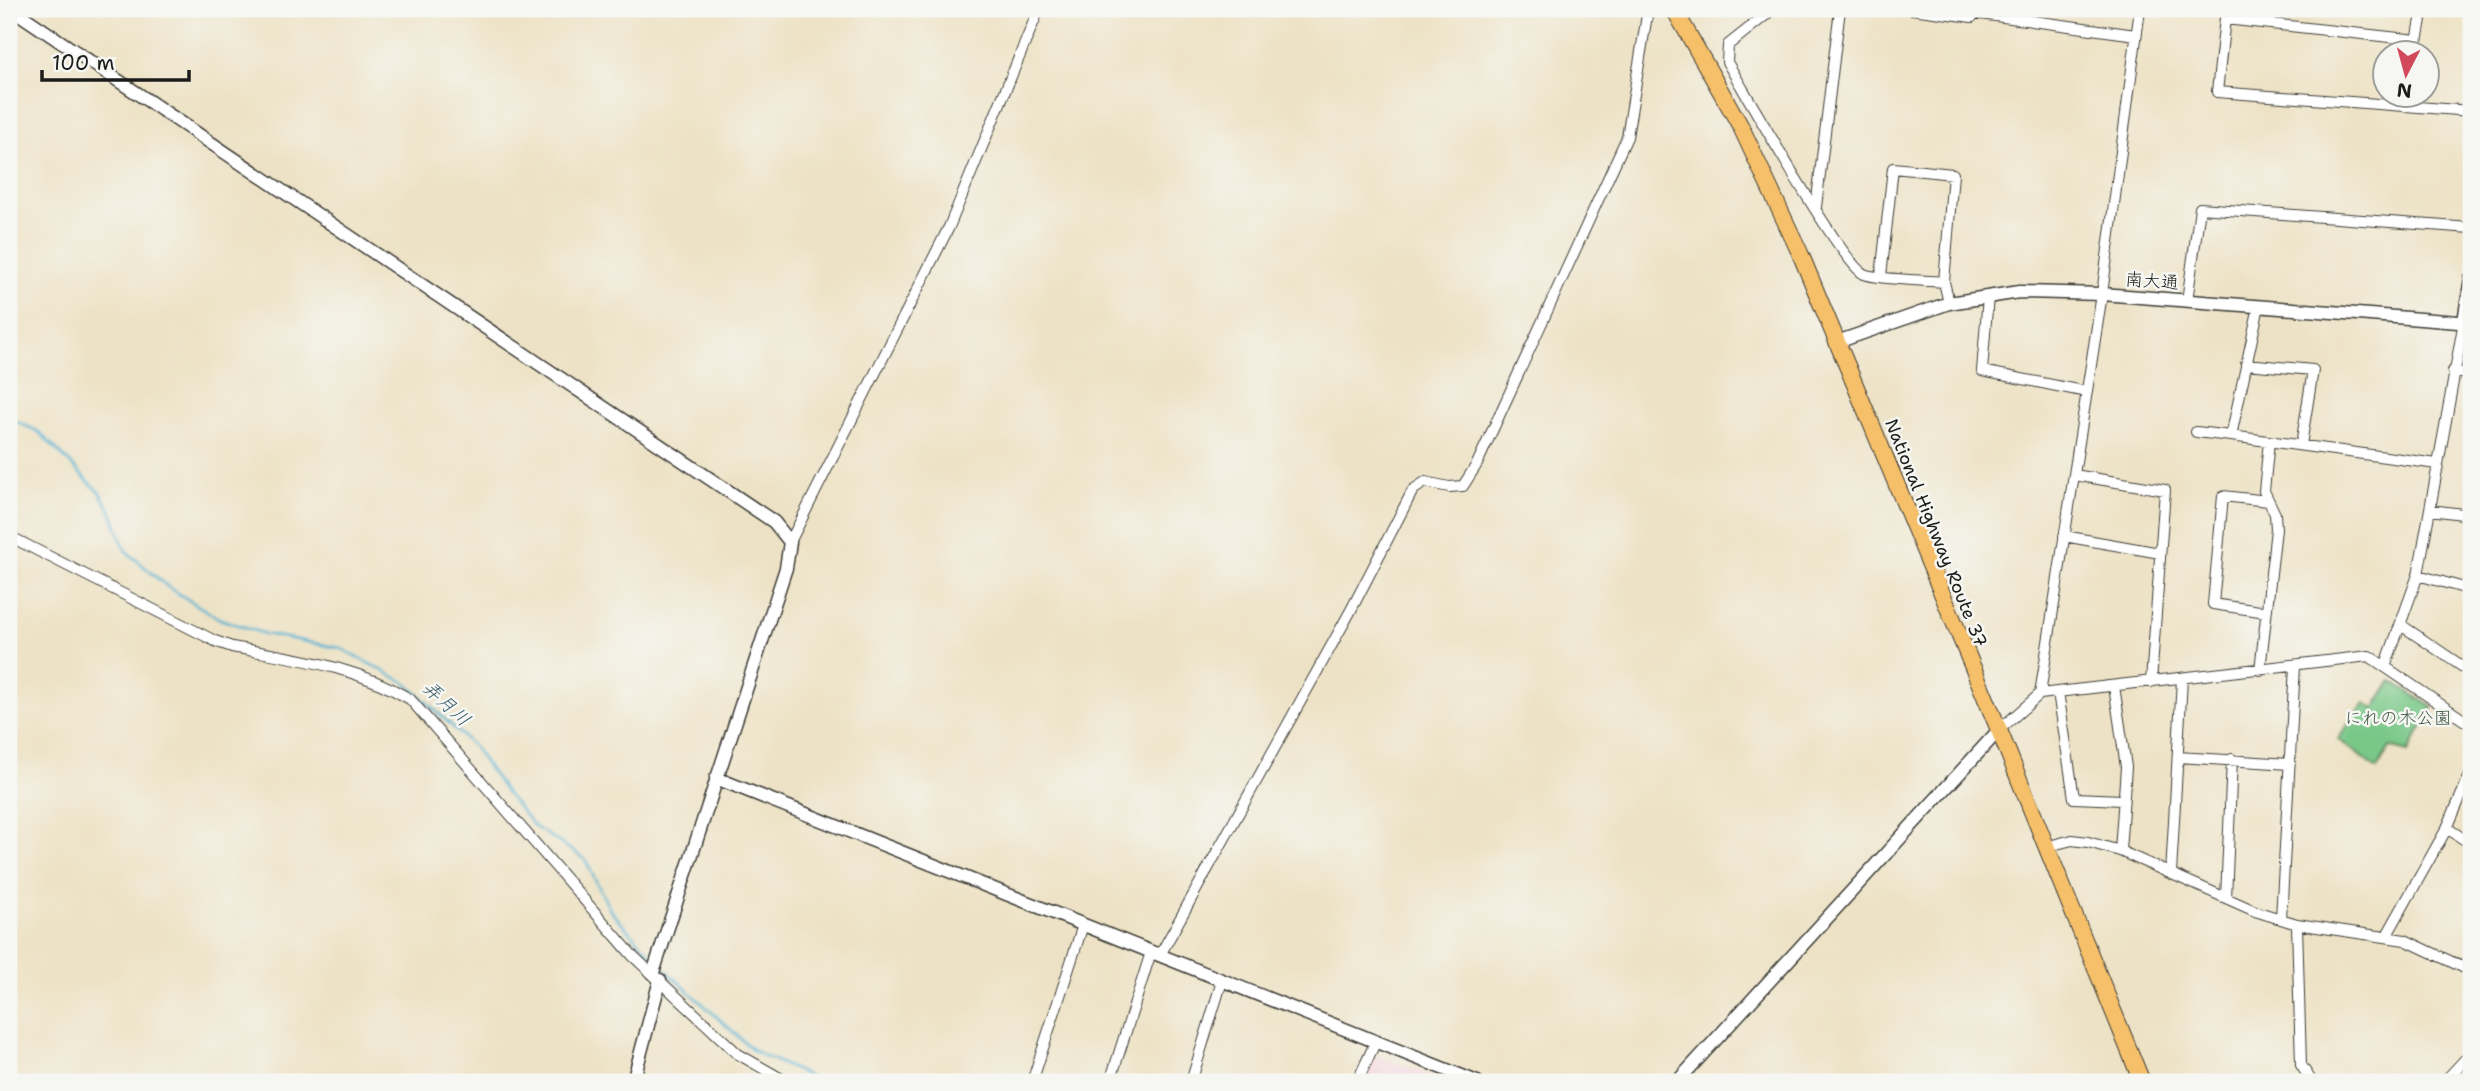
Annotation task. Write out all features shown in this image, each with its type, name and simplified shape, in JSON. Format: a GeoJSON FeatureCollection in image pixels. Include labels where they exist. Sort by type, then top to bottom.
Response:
{"type":"FeatureCollection","features":[{"type":"Feature","properties":{"kind":"highway","name":"National Highway Route 37"},"geometry":{"type":"LineString","coordinates":[[1674,9],[1741,127],[1803,260],[2142,1082]]}},
{"type":"Feature","properties":{"kind":"street"},"geometry":{"type":"LineString","coordinates":[[12,9],[774,522],[790,542]]}},
{"type":"Feature","properties":{"kind":"street"},"geometry":{"type":"LineString","coordinates":[[633,1082],[656,976],[716,778],[786,568],[790,542],[949,227],[1039,9]]}},
{"type":"Feature","properties":{"kind":"street"},"geometry":{"type":"LineString","coordinates":[[1110,1082],[1155,953],[1350,612],[1413,490],[1425,482],[1463,486],[1473,472],[1627,137],[1648,9]]}},
{"type":"Feature","properties":{"kind":"street"},"geometry":{"type":"LineString","coordinates":[[1769,9],[1767,14],[1728,45],[1727,62],[1850,264],[1864,275],[1944,282]]}},
{"type":"Feature","properties":{"kind":"street"},"geometry":{"type":"LineString","coordinates":[[1815,208],[1840,9]]}},
{"type":"Feature","properties":{"kind":"street"},"geometry":{"type":"LineString","coordinates":[[1912,9],[1972,18],[1973,11],[2136,34]]}},
{"type":"Feature","properties":{"kind":"street"},"geometry":{"type":"LineString","coordinates":[[2040,694],[2102,295],[2140,9]]}},
{"type":"Feature","properties":{"kind":"street"},"geometry":{"type":"LineString","coordinates":[[2417,38],[2423,9]]}},
{"type":"Feature","properties":{"kind":"street"},"geometry":{"type":"LineString","coordinates":[[2372,103],[2217,92],[2225,14],[2402,38]]}},
{"type":"Feature","properties":{"kind":"street"},"geometry":{"type":"LineString","coordinates":[[2432,108],[2471,111]]}},
{"type":"Feature","properties":{"kind":"street"},"geometry":{"type":"LineString","coordinates":[[1881,276],[1893,168],[1953,174],[1944,282],[1949,303]]}},
{"type":"Feature","properties":{"kind":"street"},"geometry":{"type":"LineString","coordinates":[[2188,301],[2200,208],[2471,228]]}},
{"type":"Feature","properties":{"kind":"street"},"geometry":{"type":"LineString","coordinates":[[2385,667],[2418,575],[2454,371],[2467,322],[2471,278]]}},
{"type":"Feature","properties":{"kind":"street","name":"南大通"},"geometry":{"type":"LineString","coordinates":[[1837,342],[1949,303],[2039,291],[2467,322]]}},
{"type":"Feature","properties":{"kind":"street"},"geometry":{"type":"LineString","coordinates":[[1988,296],[1982,371],[2087,391]]}},
{"type":"Feature","properties":{"kind":"street"},"geometry":{"type":"LineString","coordinates":[[2231,436],[2259,306]]}},
{"type":"Feature","properties":{"kind":"street"},"geometry":{"type":"LineString","coordinates":[[2246,364],[2313,370],[2301,445]]}},
{"type":"Feature","properties":{"kind":"street"},"geometry":{"type":"LineString","coordinates":[[2454,371],[2471,374]]}},
{"type":"Feature","properties":{"kind":"street"},"geometry":{"type":"LineString","coordinates":[[2196,432],[2437,464]]}},
{"type":"Feature","properties":{"kind":"street"},"geometry":{"type":"LineString","coordinates":[[2260,670],[2276,529],[2275,514],[2264,491],[2269,441]]}},
{"type":"Feature","properties":{"kind":"street"},"geometry":{"type":"LineString","coordinates":[[2074,475],[2165,490],[2151,682]]}},
{"type":"Feature","properties":{"kind":"street"},"geometry":{"type":"LineString","coordinates":[[2266,612],[2213,604],[2223,496],[2268,501]]}},
{"type":"Feature","properties":{"kind":"street"},"geometry":{"type":"LineString","coordinates":[[2430,510],[2471,515]]}},
{"type":"Feature","properties":{"kind":"street"},"geometry":{"type":"LineString","coordinates":[[9,536],[215,641],[232,647],[346,669],[384,684],[410,699],[614,934],[738,1054],[788,1082]]}},
{"type":"Feature","properties":{"kind":"street"},"geometry":{"type":"LineString","coordinates":[[2064,537],[2161,553]]}},
{"type":"Feature","properties":{"kind":"street"},"geometry":{"type":"LineString","coordinates":[[2418,575],[2471,590]]}},
{"type":"Feature","properties":{"kind":"street"},"geometry":{"type":"LineString","coordinates":[[2401,625],[2469,671],[2471,652]]}},
{"type":"Feature","properties":{"kind":"street"},"geometry":{"type":"LineString","coordinates":[[1677,1082],[1999,730],[2040,694],[2369,656],[2471,725]]}},
{"type":"Feature","properties":{"kind":"street"},"geometry":{"type":"LineString","coordinates":[[2281,919],[2295,666]]}},
{"type":"Feature","properties":{"kind":"street"},"geometry":{"type":"LineString","coordinates":[[2172,874],[2182,679]]}},
{"type":"Feature","properties":{"kind":"street"},"geometry":{"type":"LineString","coordinates":[[2114,686],[2126,767],[2120,851]]}},
{"type":"Feature","properties":{"kind":"street"},"geometry":{"type":"LineString","coordinates":[[2058,692],[2074,799],[2123,800]]}},
{"type":"Feature","properties":{"kind":"street"},"geometry":{"type":"LineString","coordinates":[[2178,757],[2290,764]]}},
{"type":"Feature","properties":{"kind":"street"},"geometry":{"type":"LineString","coordinates":[[2226,898],[2232,759]]}},
{"type":"Feature","properties":{"kind":"street"},"geometry":{"type":"LineString","coordinates":[[2387,935],[2447,828],[2471,773]]}},
{"type":"Feature","properties":{"kind":"street"},"geometry":{"type":"LineString","coordinates":[[716,778],[1477,1082]]}},
{"type":"Feature","properties":{"kind":"street"},"geometry":{"type":"LineString","coordinates":[[2447,828],[2471,844]]}},
{"type":"Feature","properties":{"kind":"street"},"geometry":{"type":"LineString","coordinates":[[2045,847],[2072,840],[2120,851],[2281,919],[2297,924],[2387,935],[2426,947],[2471,971]]}},
{"type":"Feature","properties":{"kind":"street"},"geometry":{"type":"LineString","coordinates":[[2297,924],[2301,1065],[2312,1082]]}},
{"type":"Feature","properties":{"kind":"street"},"geometry":{"type":"LineString","coordinates":[[1032,1081],[1083,925]]}},
{"type":"Feature","properties":{"kind":"street"},"geometry":{"type":"LineString","coordinates":[[1191,1082],[1222,981]]}},
{"type":"Feature","properties":{"kind":"street"},"geometry":{"type":"LineString","coordinates":[[1357,1082],[1376,1041]]}},
{"type":"Feature","properties":{"kind":"street"},"geometry":{"type":"LineString","coordinates":[[2444,1082],[2471,1053]]}},
{"type":"Feature","properties":{"kind":"shaded area"},"geometry":{"type":"Polygon","coordinates":[[[1380,1057],[1446,1082],[1362,1082],[1372,1059],[1380,1057]]]}},
{"type":"Feature","properties":{"kind":"green space","name":"にれの木公園"},"geometry":{"type":"Polygon","coordinates":[[[2392,681],[2433,708],[2408,752],[2390,747],[2377,769],[2338,739],[2365,703],[2374,709],[2392,681]]]}},
{"type":"Feature","properties":{"kind":"waterway","name":"弄月川"},"geometry":{"type":"LineString","coordinates":[[9,418],[39,432],[100,493],[112,513],[125,550],[169,588],[220,619],[265,634],[340,648],[406,683],[472,745],[535,827],[585,859],[610,910],[655,959]]}},
{"type":"Feature","properties":{"kind":"waterway","name":"弄月川"},"geometry":{"type":"LineString","coordinates":[[659,964],[754,1051],[821,1082]]}}]}
